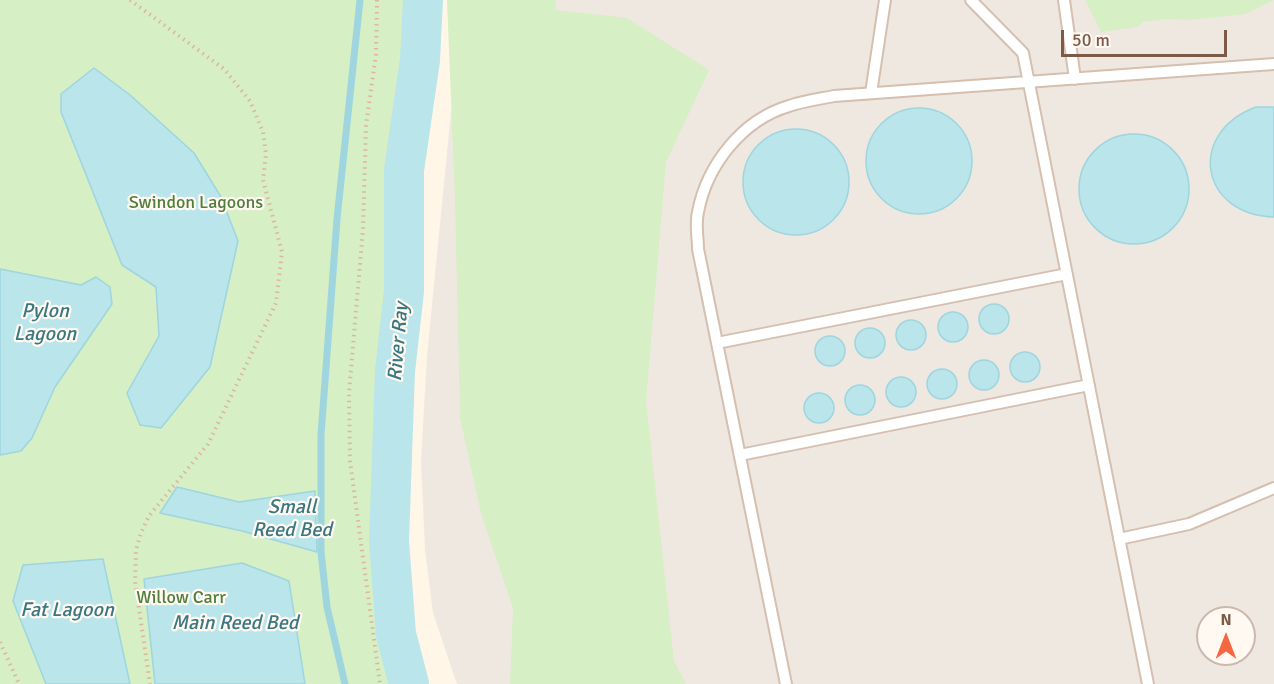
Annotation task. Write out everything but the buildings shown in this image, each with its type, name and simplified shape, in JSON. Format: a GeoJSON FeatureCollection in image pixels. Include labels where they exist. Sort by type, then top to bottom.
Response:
{"type":"FeatureCollection","features":[{"type":"Feature","properties":{"kind":"lane"},"geometry":{"type":"LineString","coordinates":[[871,93],[885,0]]}},
{"type":"Feature","properties":{"kind":"lane"},"geometry":{"type":"LineString","coordinates":[[971,0],[1023,53],[1148,684]]}},
{"type":"Feature","properties":{"kind":"lane"},"geometry":{"type":"LineString","coordinates":[[1064,0],[1075,79]]}},
{"type":"Feature","properties":{"kind":"lane"},"geometry":{"type":"LineString","coordinates":[[786,684],[698,249],[697,214],[708,181],[724,151],[754,123],[787,106],[834,96],[1274,64]]}},
{"type":"Feature","properties":{"kind":"lane"},"geometry":{"type":"LineString","coordinates":[[717,343],[1067,274]]}},
{"type":"Feature","properties":{"kind":"lane"},"geometry":{"type":"LineString","coordinates":[[740,455],[1089,385]]}},
{"type":"Feature","properties":{"kind":"lane"},"geometry":{"type":"LineString","coordinates":[[1119,539],[1189,524],[1274,488]]}},
{"type":"Feature","properties":{"kind":"path"},"geometry":{"type":"LineString","coordinates":[[130,0],[178,33],[238,83],[258,118],[266,154],[263,180],[282,252],[276,303],[208,444],[149,516],[141,533],[136,550],[135,581],[150,684]]}},
{"type":"Feature","properties":{"kind":"path"},"geometry":{"type":"LineString","coordinates":[[377,0],[376,54],[366,126],[363,229],[349,393],[350,461],[380,684]]}},
{"type":"Feature","properties":{"kind":"path"},"geometry":{"type":"LineString","coordinates":[[0,642],[19,684]]}},
{"type":"Feature","properties":{"kind":"shaded area"},"geometry":{"type":"Polygon","coordinates":[[[462,0],[1274,0],[1274,684],[457,684],[433,613],[425,550],[421,461],[427,356],[462,0]]]}},
{"type":"Feature","properties":{"kind":"green space","name":"Swindon Lagoons"},"geometry":{"type":"Polygon","coordinates":[[[0,0],[412,0],[407,62],[395,117],[386,341],[375,462],[374,566],[400,684],[0,684],[0,0]]]}},
{"type":"Feature","properties":{"kind":"green space"},"geometry":{"type":"Polygon","coordinates":[[[447,0],[556,0],[555,10],[627,18],[709,70],[666,162],[646,402],[674,661],[686,684],[510,684],[513,608],[481,513],[460,418],[455,198],[447,0]]]}},
{"type":"Feature","properties":{"kind":"green space"},"geometry":{"type":"Polygon","coordinates":[[[1085,0],[1274,0],[1245,14],[1143,22],[1137,27],[1101,32],[1085,0]]]}},
{"type":"Feature","properties":{"kind":"water"},"geometry":{"type":"Polygon","coordinates":[[[94,68],[130,95],[194,153],[221,197],[238,241],[210,367],[161,428],[140,425],[127,393],[159,336],[156,287],[122,265],[61,112],[61,94],[94,68]]]}},
{"type":"Feature","properties":{"kind":"water"},"geometry":{"type":"Polygon","coordinates":[[[1256,107],[1274,107],[1274,217],[1249,213],[1230,203],[1217,188],[1211,171],[1211,153],[1219,135],[1234,119],[1256,107]]]}},
{"type":"Feature","properties":{"kind":"water"},"geometry":{"type":"Polygon","coordinates":[[[919,108],[939,112],[956,124],[968,141],[972,161],[968,181],[956,198],[939,210],[919,214],[899,210],[882,198],[870,181],[866,161],[870,141],[882,124],[899,112],[919,108]]]}},
{"type":"Feature","properties":{"kind":"water"},"geometry":{"type":"Polygon","coordinates":[[[796,129],[816,133],[833,145],[845,162],[849,182],[845,202],[833,219],[816,231],[796,235],[776,231],[759,219],[747,202],[743,182],[747,162],[759,145],[776,133],[796,129]]]}},
{"type":"Feature","properties":{"kind":"water"},"geometry":{"type":"Polygon","coordinates":[[[1134,134],[1155,138],[1173,150],[1185,168],[1189,189],[1185,210],[1173,228],[1155,240],[1134,244],[1113,240],[1095,228],[1083,210],[1079,189],[1083,168],[1095,150],[1113,138],[1134,134]]]}},
{"type":"Feature","properties":{"kind":"water","name":"Pylon Lagoon"},"geometry":{"type":"Polygon","coordinates":[[[0,269],[81,285],[96,277],[110,287],[112,304],[55,387],[32,438],[21,451],[0,455],[0,269]]]}},
{"type":"Feature","properties":{"kind":"water"},"geometry":{"type":"Polygon","coordinates":[[[994,304],[1005,308],[1009,319],[1005,330],[994,334],[983,330],[979,319],[983,308],[994,304]]]}},
{"type":"Feature","properties":{"kind":"water"},"geometry":{"type":"Polygon","coordinates":[[[953,312],[964,316],[968,327],[964,338],[953,342],[942,338],[938,327],[942,316],[953,312]]]}},
{"type":"Feature","properties":{"kind":"water"},"geometry":{"type":"Polygon","coordinates":[[[911,320],[922,324],[926,335],[922,346],[911,350],[900,346],[896,335],[900,324],[911,320]]]}},
{"type":"Feature","properties":{"kind":"water"},"geometry":{"type":"Polygon","coordinates":[[[870,328],[881,332],[885,343],[881,354],[870,358],[859,354],[855,343],[859,332],[870,328]]]}},
{"type":"Feature","properties":{"kind":"water"},"geometry":{"type":"Polygon","coordinates":[[[830,336],[841,340],[845,351],[841,362],[830,366],[819,362],[815,351],[819,340],[830,336]]]}},
{"type":"Feature","properties":{"kind":"water"},"geometry":{"type":"Polygon","coordinates":[[[1025,352],[1036,356],[1040,367],[1036,378],[1025,382],[1014,378],[1010,367],[1014,356],[1025,352]]]}},
{"type":"Feature","properties":{"kind":"water"},"geometry":{"type":"Polygon","coordinates":[[[984,360],[995,364],[999,375],[995,386],[984,390],[973,386],[969,375],[973,364],[984,360]]]}},
{"type":"Feature","properties":{"kind":"water"},"geometry":{"type":"Polygon","coordinates":[[[942,369],[953,373],[957,384],[953,395],[942,399],[931,395],[927,384],[931,373],[942,369]]]}},
{"type":"Feature","properties":{"kind":"water"},"geometry":{"type":"Polygon","coordinates":[[[901,377],[912,381],[916,392],[912,403],[901,407],[890,403],[886,392],[890,381],[901,377]]]}},
{"type":"Feature","properties":{"kind":"water"},"geometry":{"type":"Polygon","coordinates":[[[860,385],[871,389],[875,400],[871,411],[860,415],[849,411],[845,400],[849,389],[860,385]]]}},
{"type":"Feature","properties":{"kind":"water"},"geometry":{"type":"Polygon","coordinates":[[[819,393],[830,397],[834,408],[830,419],[819,423],[808,419],[804,408],[808,397],[819,393]]]}},
{"type":"Feature","properties":{"kind":"water","name":"Small Reed Bed"},"geometry":{"type":"Polygon","coordinates":[[[177,487],[239,502],[315,491],[317,552],[242,531],[160,513],[177,487]]]}},
{"type":"Feature","properties":{"kind":"water","name":"Fat Lagoon"},"geometry":{"type":"Polygon","coordinates":[[[103,559],[130,684],[46,684],[13,601],[23,565],[103,559]]]}},
{"type":"Feature","properties":{"kind":"water","name":"Main Reed Bed"},"geometry":{"type":"Polygon","coordinates":[[[242,563],[289,581],[305,684],[155,684],[144,579],[242,563]]]}},
{"type":"Feature","properties":{"kind":"waterway"},"geometry":{"type":"LineString","coordinates":[[345,684],[327,607],[321,552],[321,435],[337,219],[360,0]]}},
{"type":"Feature","properties":{"kind":"waterway","name":"River Ray"},"geometry":{"type":"LineString","coordinates":[[409,684],[396,634],[389,541],[395,371],[404,291],[404,170],[420,60],[423,0]]}},
{"type":"Feature","properties":{"kind":"park label","name":"Willow Carr"},"geometry":{"type":"Point","coordinates":[181,598]}}]}
